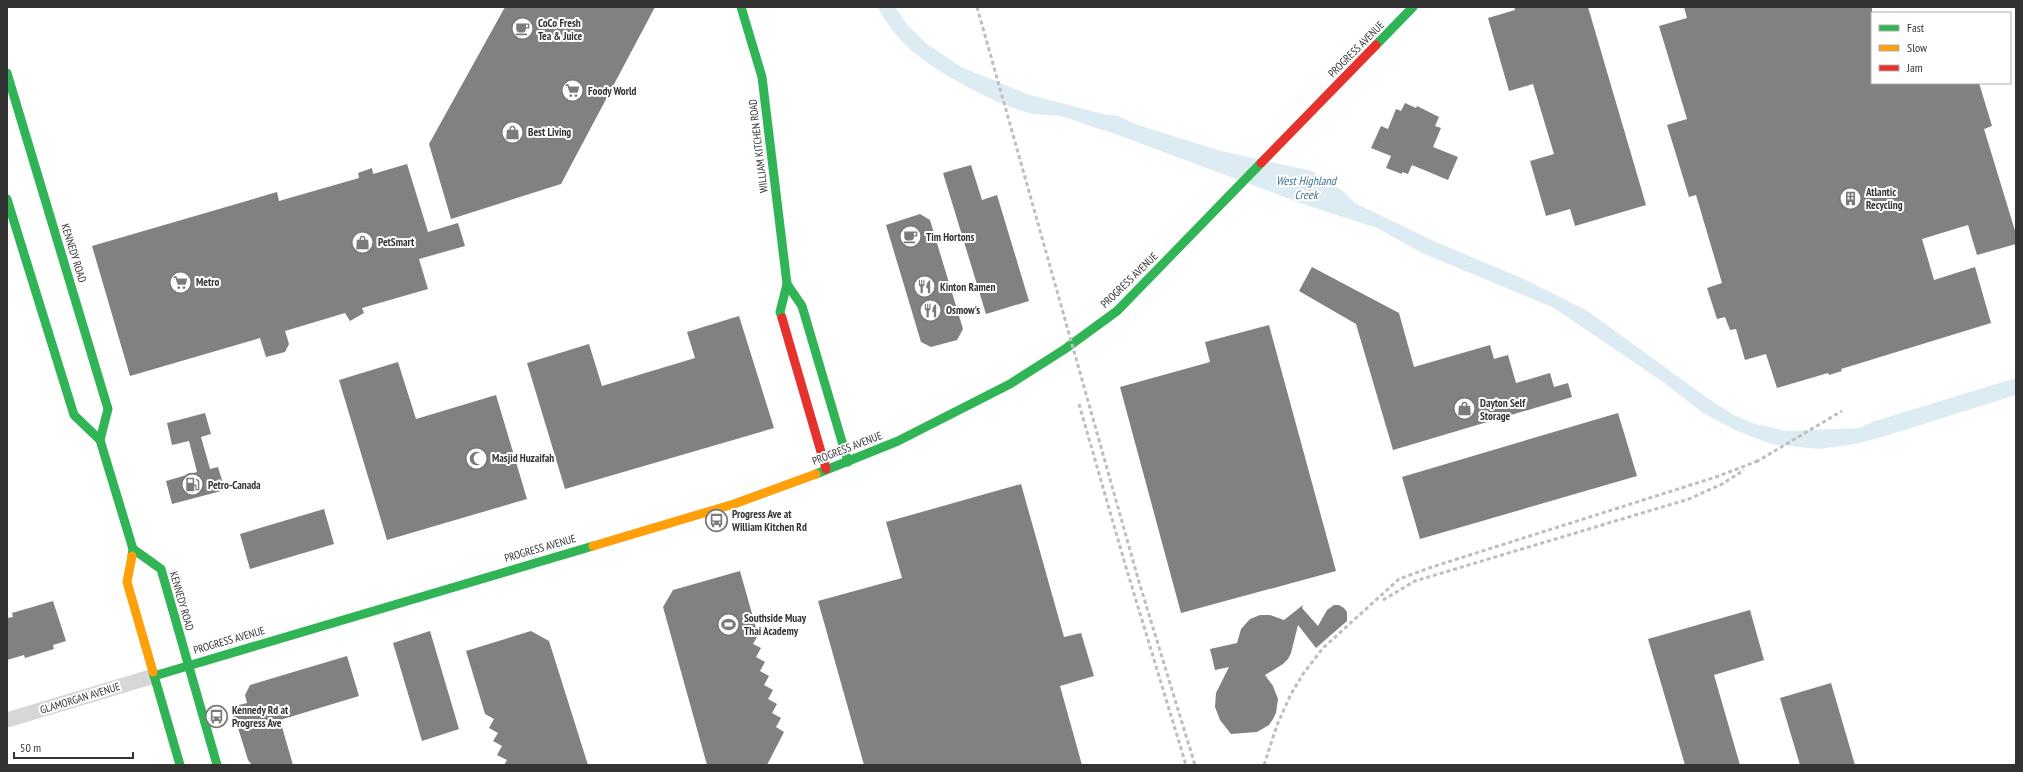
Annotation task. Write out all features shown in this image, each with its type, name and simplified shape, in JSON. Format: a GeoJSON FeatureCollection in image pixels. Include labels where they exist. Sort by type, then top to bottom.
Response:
{"type":"FeatureCollection","features":[{"type":"Feature","properties":{"kind":"main road","name":"WILLIAM KITCHEN ROAD"},"geometry":{"type":"LineString","coordinates":[[741,7],[762,77],[787,284],[780,312],[826,469]]}},
{"type":"Feature","properties":{"kind":"main road","name":"PROGRESS AVENUE"},"geometry":{"type":"LineString","coordinates":[[154,676],[188,664],[734,504],[848,462],[898,441],[1010,384],[1066,349],[1117,311],[1222,205],[1268,155],[1413,7]]}},
{"type":"Feature","properties":{"kind":"main road","name":"KENNEDY ROAD"},"geometry":{"type":"LineString","coordinates":[[7,73],[108,409],[100,440]]}},
{"type":"Feature","properties":{"kind":"main road"},"geometry":{"type":"LineString","coordinates":[[7,199],[74,415],[100,440],[132,549],[127,582],[180,765]]}},
{"type":"Feature","properties":{"kind":"main road","name":"WILLIAM KITCHEN ROAD"},"geometry":{"type":"LineString","coordinates":[[787,284],[802,306],[848,462]]}},
{"type":"Feature","properties":{"kind":"main road","name":"KENNEDY ROAD"},"geometry":{"type":"LineString","coordinates":[[132,549],[161,569],[217,765]]}},
{"type":"Feature","properties":{"kind":"street","name":"GLAMORGAN AVENUE"},"geometry":{"type":"LineString","coordinates":[[7,720],[154,676]]}},
{"type":"Feature","properties":{"kind":"water","name":"West Highland Creek"},"geometry":{"type":"Polygon","coordinates":[[[877,7],[895,7],[908,26],[926,43],[961,67],[1030,95],[1103,114],[1118,116],[1138,125],[1221,151],[1312,171],[1343,191],[1355,203],[1436,242],[1526,280],[1586,310],[1706,397],[1732,414],[1752,423],[1786,431],[1859,428],[1875,421],[2016,378],[2016,395],[1855,444],[1819,449],[1771,444],[1735,430],[1703,413],[1663,382],[1554,308],[1422,253],[1377,228],[1306,205],[1075,120],[1064,117],[1027,113],[1007,106],[973,90],[938,70],[909,48],[895,34],[877,7]]]}},
{"type":"Feature","properties":{"kind":"building"},"geometry":{"type":"Polygon","coordinates":[[[505,7],[655,7],[561,184],[451,219],[429,144],[505,7]]]}},
{"type":"Feature","properties":{"kind":"building"},"geometry":{"type":"Polygon","coordinates":[[[1514,7],[1588,7],[1646,205],[1575,226],[1570,209],[1546,216],[1530,161],[1554,154],[1533,84],[1509,91],[1488,18],[1515,10],[1514,7]]]}},
{"type":"Feature","properties":{"kind":"building","name":"Atlantic Recycling"},"geometry":{"type":"Polygon","coordinates":[[[1684,7],[1872,7],[1871,84],[1979,84],[1992,126],[1984,129],[2016,234],[2016,244],[1977,255],[1968,225],[1922,239],[1934,280],[1975,267],[1991,323],[1841,369],[1842,371],[1829,375],[1828,373],[1777,388],[1766,354],[1745,360],[1736,329],[1730,330],[1725,317],[1717,319],[1707,288],[1722,283],[1696,195],[1689,197],[1667,125],[1687,119],[1659,26],[1687,18],[1684,7]]]}},
{"type":"Feature","properties":{"kind":"building"},"geometry":{"type":"Polygon","coordinates":[[[1405,103],[1416,108],[1417,106],[1439,117],[1435,126],[1441,128],[1433,147],[1458,157],[1448,180],[1412,165],[1408,174],[1402,172],[1402,174],[1386,168],[1391,156],[1371,148],[1381,126],[1388,129],[1396,109],[1401,111],[1405,103]]]}},
{"type":"Feature","properties":{"kind":"building"},"geometry":{"type":"Polygon","coordinates":[[[407,164],[428,232],[458,223],[465,246],[419,259],[428,289],[362,308],[364,313],[350,321],[345,313],[285,331],[289,344],[285,352],[266,357],[260,338],[130,376],[92,246],[277,192],[279,201],[359,178],[358,173],[372,168],[373,174],[407,164]]]}},
{"type":"Feature","properties":{"kind":"building"},"geometry":{"type":"Polygon","coordinates":[[[971,165],[982,200],[997,195],[1029,301],[986,314],[943,173],[971,165]]]}},
{"type":"Feature","properties":{"kind":"building"},"geometry":{"type":"Polygon","coordinates":[[[920,214],[930,220],[963,329],[957,340],[931,347],[921,342],[886,225],[920,214]]]}},
{"type":"Feature","properties":{"kind":"building"},"geometry":{"type":"Polygon","coordinates":[[[1312,267],[1399,313],[1414,367],[1490,345],[1494,359],[1508,355],[1516,383],[1550,373],[1554,387],[1568,383],[1572,397],[1393,450],[1356,324],[1299,291],[1312,267]]]}},
{"type":"Feature","properties":{"kind":"building"},"geometry":{"type":"Polygon","coordinates":[[[739,316],[774,428],[565,489],[527,363],[589,344],[602,386],[695,358],[687,332],[739,316]]]}},
{"type":"Feature","properties":{"kind":"building"},"geometry":{"type":"Polygon","coordinates":[[[1269,325],[1336,571],[1181,613],[1120,387],[1210,362],[1205,342],[1269,325]]]}},
{"type":"Feature","properties":{"kind":"building"},"geometry":{"type":"Polygon","coordinates":[[[398,362],[416,419],[496,395],[527,499],[387,540],[339,380],[398,362]]]}},
{"type":"Feature","properties":{"kind":"building"},"geometry":{"type":"Polygon","coordinates":[[[205,413],[211,434],[201,437],[210,469],[218,467],[225,490],[172,504],[166,481],[197,472],[189,441],[172,445],[167,423],[205,413]]]}},
{"type":"Feature","properties":{"kind":"building"},"geometry":{"type":"Polygon","coordinates":[[[1618,413],[1637,476],[1420,539],[1402,477],[1618,413]]]}},
{"type":"Feature","properties":{"kind":"building"},"geometry":{"type":"Polygon","coordinates":[[[1021,484],[1064,637],[1081,633],[1094,676],[1060,686],[1082,765],[864,765],[818,601],[902,578],[886,522],[1021,484]]]}},
{"type":"Feature","properties":{"kind":"building"},"geometry":{"type":"Polygon","coordinates":[[[324,509],[334,544],[250,569],[240,534],[324,509]]]}},
{"type":"Feature","properties":{"kind":"building"},"geometry":{"type":"Polygon","coordinates":[[[740,571],[758,635],[753,644],[761,648],[756,657],[765,662],[760,671],[769,676],[764,685],[773,690],[768,699],[777,704],[772,713],[781,718],[776,727],[784,732],[767,765],[707,765],[663,607],[673,590],[740,571]]]}},
{"type":"Feature","properties":{"kind":"building"},"geometry":{"type":"Polygon","coordinates":[[[53,601],[66,641],[53,645],[54,649],[25,658],[24,655],[7,660],[7,618],[13,617],[12,613],[53,601]]]}},
{"type":"Feature","properties":{"kind":"building"},"geometry":{"type":"Polygon","coordinates":[[[1303,605],[1302,608],[1318,626],[1327,610],[1334,605],[1339,605],[1344,608],[1347,612],[1347,621],[1316,648],[1298,625],[1288,659],[1283,664],[1265,675],[1273,686],[1278,699],[1276,713],[1273,719],[1269,725],[1257,732],[1231,734],[1220,720],[1215,707],[1216,693],[1229,667],[1215,670],[1210,649],[1237,643],[1241,629],[1250,619],[1260,615],[1270,615],[1284,620],[1303,605]]]}},
{"type":"Feature","properties":{"kind":"building"},"geometry":{"type":"Polygon","coordinates":[[[1750,610],[1764,660],[1714,675],[1740,765],[1685,765],[1648,639],[1750,610]]]}},
{"type":"Feature","properties":{"kind":"building"},"geometry":{"type":"Polygon","coordinates":[[[430,631],[459,729],[422,741],[393,643],[430,631]]]}},
{"type":"Feature","properties":{"kind":"building"},"geometry":{"type":"Polygon","coordinates":[[[531,631],[549,641],[588,765],[504,765],[507,760],[497,755],[502,746],[493,741],[498,733],[489,728],[494,719],[485,714],[466,651],[531,631]]]}},
{"type":"Feature","properties":{"kind":"building"},"geometry":{"type":"Polygon","coordinates":[[[347,656],[359,696],[280,720],[293,765],[252,765],[248,760],[234,715],[239,705],[247,703],[245,695],[250,685],[347,656]]]}},
{"type":"Feature","properties":{"kind":"building"},"geometry":{"type":"Polygon","coordinates":[[[1831,683],[1855,765],[1800,765],[1780,698],[1831,683]]]}},
{"type":"Feature","properties":{"kind":"railway"},"geometry":{"type":"LineString","coordinates":[[977,7],[1139,582],[1195,765]]}},
{"type":"Feature","properties":{"kind":"railway"},"geometry":{"type":"LineString","coordinates":[[1079,404],[1125,564],[1186,765]]}},
{"type":"Feature","properties":{"kind":"railway"},"geometry":{"type":"LineString","coordinates":[[1756,462],[1842,411]]}},
{"type":"Feature","properties":{"kind":"railway"},"geometry":{"type":"LineString","coordinates":[[1264,765],[1277,725],[1291,694],[1303,674],[1323,648],[1399,579],[1432,567],[1719,476],[1760,460]]}},
{"type":"Feature","properties":{"kind":"railway"},"geometry":{"type":"LineString","coordinates":[[1383,600],[1415,581],[1689,499],[1722,484],[1744,470]]}},
{"type":"Feature","properties":{"kind":"traffic: fast"},"geometry":{"type":"LineString","coordinates":[[741,7],[762,77],[787,284],[780,312],[782,318]]}},
{"type":"Feature","properties":{"kind":"traffic: fast"},"geometry":{"type":"LineString","coordinates":[[1376,45],[1413,7]]}},
{"type":"Feature","properties":{"kind":"traffic: fast"},"geometry":{"type":"LineString","coordinates":[[7,73],[108,409],[100,440]]}},
{"type":"Feature","properties":{"kind":"traffic: fast"},"geometry":{"type":"LineString","coordinates":[[816,474],[898,441],[1010,384],[1065,349],[1117,311],[1261,163]]}},
{"type":"Feature","properties":{"kind":"traffic: fast"},"geometry":{"type":"LineString","coordinates":[[7,199],[74,415],[100,440],[133,549],[132,556]]}},
{"type":"Feature","properties":{"kind":"traffic: fast"},"geometry":{"type":"LineString","coordinates":[[787,284],[802,306],[848,462]]}},
{"type":"Feature","properties":{"kind":"traffic: fast"},"geometry":{"type":"LineString","coordinates":[[154,676],[593,546]]}},
{"type":"Feature","properties":{"kind":"traffic: fast"},"geometry":{"type":"LineString","coordinates":[[133,549],[161,569],[217,765]]}},
{"type":"Feature","properties":{"kind":"traffic: fast"},"geometry":{"type":"LineString","coordinates":[[153,672],[180,765]]}},
{"type":"Feature","properties":{"kind":"traffic: slow"},"geometry":{"type":"LineString","coordinates":[[593,546],[734,504],[816,474]]}},
{"type":"Feature","properties":{"kind":"traffic: slow"},"geometry":{"type":"LineString","coordinates":[[132,556],[127,582],[153,672]]}},
{"type":"Feature","properties":{"kind":"traffic: jam"},"geometry":{"type":"LineString","coordinates":[[1261,163],[1376,45]]}},
{"type":"Feature","properties":{"kind":"traffic: jam"},"geometry":{"type":"LineString","coordinates":[[782,318],[826,469]]}},
{"type":"Feature","properties":{"kind":"place","name":"CoCo Fresh Tea & Juice"},"geometry":{"type":"Point","coordinates":[522,29]}},
{"type":"Feature","properties":{"kind":"place","name":"Foody World"},"geometry":{"type":"Point","coordinates":[573,91]}},
{"type":"Feature","properties":{"kind":"place","name":"Best Living"},"geometry":{"type":"Point","coordinates":[512,132]}},
{"type":"Feature","properties":{"kind":"place","name":"Atlantic Recycling"},"geometry":{"type":"Point","coordinates":[1850,198]}},
{"type":"Feature","properties":{"kind":"place","name":"Tim Hortons"},"geometry":{"type":"Point","coordinates":[911,237]}},
{"type":"Feature","properties":{"kind":"place","name":"PetSmart"},"geometry":{"type":"Point","coordinates":[362,242]}},
{"type":"Feature","properties":{"kind":"place","name":"Metro"},"geometry":{"type":"Point","coordinates":[180,282]}},
{"type":"Feature","properties":{"kind":"place","name":"Kinton Ramen"},"geometry":{"type":"Point","coordinates":[925,287]}},
{"type":"Feature","properties":{"kind":"place","name":"Osmow's"},"geometry":{"type":"Point","coordinates":[930,310]}},
{"type":"Feature","properties":{"kind":"place","name":"Dayton Self Storage"},"geometry":{"type":"Point","coordinates":[1464,409]}},
{"type":"Feature","properties":{"kind":"place","name":"Masjid Huzaifah"},"geometry":{"type":"Point","coordinates":[477,458]}},
{"type":"Feature","properties":{"kind":"place","name":"Petro-Canada"},"geometry":{"type":"Point","coordinates":[193,485]}},
{"type":"Feature","properties":{"kind":"place","name":"Progress Ave at William Kitchen Rd"},"geometry":{"type":"Point","coordinates":[716,520]}},
{"type":"Feature","properties":{"kind":"place","name":"Southside Muay Thai Academy"},"geometry":{"type":"Point","coordinates":[728,624]}},
{"type":"Feature","properties":{"kind":"place","name":"Kennedy Rd at Progress Ave"},"geometry":{"type":"Point","coordinates":[216,716]}}]}
